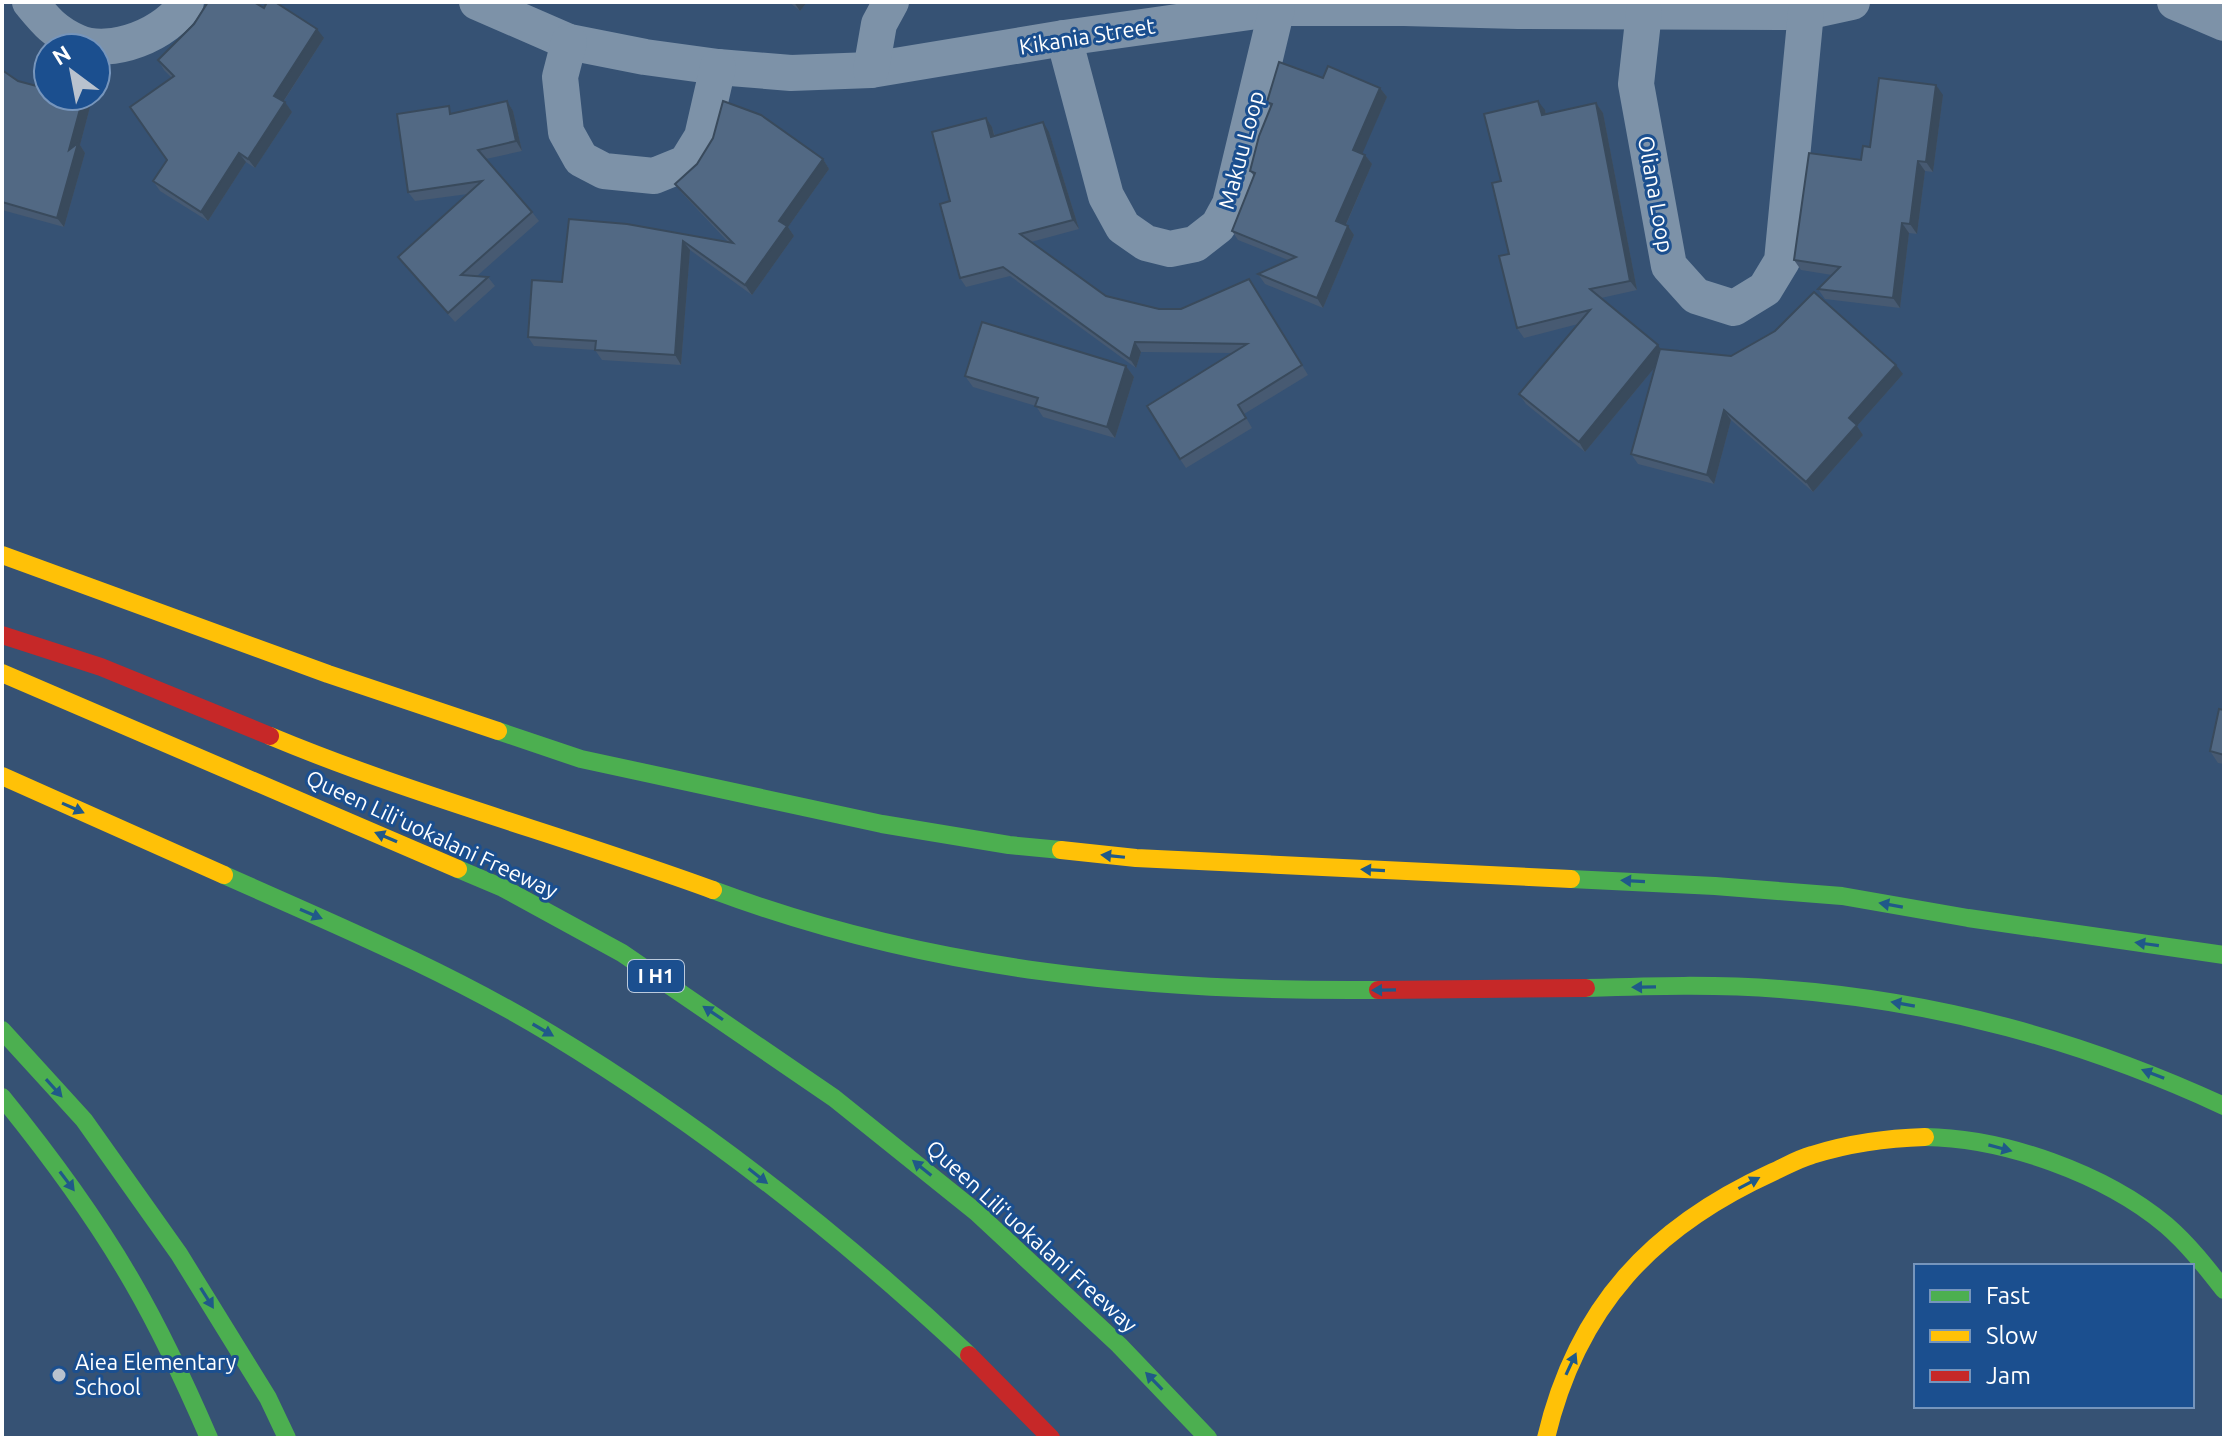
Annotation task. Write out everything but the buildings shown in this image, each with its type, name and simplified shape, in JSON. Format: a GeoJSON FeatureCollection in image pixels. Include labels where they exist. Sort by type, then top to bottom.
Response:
{"type":"FeatureCollection","features":[{"type":"Feature","properties":{"kind":"highway"},"geometry":{"type":"LineString","coordinates":[[2,555],[328,674],[581,759],[882,824],[1009,845],[1136,858],[1715,886],[1842,896],[1968,918],[2224,955]]}},
{"type":"Feature","properties":{"kind":"highway"},"geometry":{"type":"LineString","coordinates":[[2,635],[103,668],[367,775],[801,919],[956,958],[1040,972],[1209,989],[1294,991],[1714,986],[1838,995],[1901,1003],[2045,1037],[2114,1059],[2224,1106]]}},
{"type":"Feature","properties":{"kind":"highway","name":"Queen Liliʻuokalani Freeway"},"geometry":{"type":"LineString","coordinates":[[2,673],[503,888],[622,953],[834,1098],[976,1212],[1119,1345],[1208,1438]]}},
{"type":"Feature","properties":{"kind":"highway"},"geometry":{"type":"LineString","coordinates":[[2,776],[367,939],[549,1033],[634,1087],[744,1165],[873,1268],[968,1354],[1051,1438]]}},
{"type":"Feature","properties":{"kind":"highway"},"geometry":{"type":"LineString","coordinates":[[1968,918],[2154,963]]}},
{"type":"Feature","properties":{"kind":"highway"},"geometry":{"type":"LineString","coordinates":[[2,1030],[84,1120],[179,1254],[268,1398],[287,1438]]}},
{"type":"Feature","properties":{"kind":"highway"},"geometry":{"type":"LineString","coordinates":[[2,1097],[79,1198],[116,1255],[149,1311],[209,1438]]}},
{"type":"Feature","properties":{"kind":"highway"},"geometry":{"type":"LineString","coordinates":[[1546,1438],[1567,1370],[1590,1326],[1622,1280],[1662,1239],[1706,1207],[1758,1178],[1811,1155],[1875,1142],[1937,1137],[1997,1146],[2053,1164],[2109,1188],[2160,1220],[2197,1256],[2224,1290]]}},
{"type":"Feature","properties":{"kind":"highway"},"geometry":{"type":"LineString","coordinates":[[968,1354],[1031,1438]]}},
{"type":"Feature","properties":{"kind":"street"},"geometry":{"type":"LineString","coordinates":[[30,2],[51,28],[80,44],[117,47],[152,34],[186,2]]}},
{"type":"Feature","properties":{"kind":"street","name":"Kikania Street"},"geometry":{"type":"LineString","coordinates":[[477,2],[569,42],[645,57],[791,73],[871,70],[1224,9],[1519,6],[1644,12],[1806,12],[1852,2]]}},
{"type":"Feature","properties":{"kind":"street"},"geometry":{"type":"LineString","coordinates":[[871,70],[879,24],[891,2]]}},
{"type":"Feature","properties":{"kind":"street"},"geometry":{"type":"LineString","coordinates":[[2175,2],[2224,23]]}},
{"type":"Feature","properties":{"kind":"street","name":"Makuu Loop"},"geometry":{"type":"LineString","coordinates":[[1064,38],[1106,196],[1123,227],[1146,243],[1170,249],[1195,244],[1218,226],[1230,204],[1277,8]]}},
{"type":"Feature","properties":{"kind":"street","name":"Oliana Loop"},"geometry":{"type":"LineString","coordinates":[[1644,12],[1636,84],[1669,266],[1696,296],[1734,308],[1765,289],[1782,261],[1806,12]]}},
{"type":"Feature","properties":{"kind":"street"},"geometry":{"type":"LineString","coordinates":[[569,42],[560,77],[566,132],[581,159],[604,171],[654,176],[686,163],[702,137],[718,67]]}},
{"type":"Feature","properties":{"kind":"traffic: fast"},"geometry":{"type":"LineString","coordinates":[[498,731],[581,759],[882,824],[1009,845],[1061,850]]}},
{"type":"Feature","properties":{"kind":"traffic: fast"},"geometry":{"type":"LineString","coordinates":[[458,869],[503,888],[622,953],[834,1098],[976,1212],[1119,1345],[1208,1438]]}},
{"type":"Feature","properties":{"kind":"traffic: fast"},"geometry":{"type":"LineString","coordinates":[[224,875],[472,989],[607,1069],[715,1144],[820,1225],[969,1355]]}},
{"type":"Feature","properties":{"kind":"traffic: fast"},"geometry":{"type":"LineString","coordinates":[[1571,879],[1842,896],[1968,918],[2224,955]]}},
{"type":"Feature","properties":{"kind":"traffic: fast"},"geometry":{"type":"LineString","coordinates":[[713,890],[794,918],[876,940],[958,958],[1041,971],[1208,987],[1378,990]]}},
{"type":"Feature","properties":{"kind":"traffic: fast"},"geometry":{"type":"LineString","coordinates":[[1586,988],[1756,987],[1896,1003],[2008,1027],[2062,1043],[2224,1106]]}},
{"type":"Feature","properties":{"kind":"traffic: fast"},"geometry":{"type":"LineString","coordinates":[[2,1030],[84,1120],[179,1254],[268,1398],[287,1438]]}},
{"type":"Feature","properties":{"kind":"traffic: fast"},"geometry":{"type":"LineString","coordinates":[[2,1097],[71,1187],[118,1258],[164,1340],[209,1438]]}},
{"type":"Feature","properties":{"kind":"traffic: fast"},"geometry":{"type":"LineString","coordinates":[[1925,1137],[1988,1144],[2020,1152],[2053,1162],[2114,1190],[2174,1232],[2224,1290]]}},
{"type":"Feature","properties":{"kind":"traffic: slow"},"geometry":{"type":"LineString","coordinates":[[2,555],[328,674],[498,731]]}},
{"type":"Feature","properties":{"kind":"traffic: slow"},"geometry":{"type":"LineString","coordinates":[[2,673],[458,869]]}},
{"type":"Feature","properties":{"kind":"traffic: slow"},"geometry":{"type":"LineString","coordinates":[[270,736],[379,778],[713,890]]}},
{"type":"Feature","properties":{"kind":"traffic: slow"},"geometry":{"type":"LineString","coordinates":[[2,776],[224,875]]}},
{"type":"Feature","properties":{"kind":"traffic: slow"},"geometry":{"type":"LineString","coordinates":[[1061,850],[1136,858],[1571,879]]}},
{"type":"Feature","properties":{"kind":"traffic: slow"},"geometry":{"type":"LineString","coordinates":[[1546,1438],[1560,1391],[1578,1349],[1600,1311],[1626,1276],[1656,1246],[1691,1218],[1730,1194],[1802,1158],[1882,1140],[1925,1137]]}},
{"type":"Feature","properties":{"kind":"traffic: jam"},"geometry":{"type":"LineString","coordinates":[[2,635],[101,667],[270,736]]}},
{"type":"Feature","properties":{"kind":"traffic: jam"},"geometry":{"type":"LineString","coordinates":[[1378,990],[1586,988]]}},
{"type":"Feature","properties":{"kind":"traffic: jam"},"geometry":{"type":"LineString","coordinates":[[969,1355],[1051,1438]]}},
{"type":"Feature","properties":{"kind":"place","name":"Aiea Elementary School"},"geometry":{"type":"Point","coordinates":[59,1375]}}]}
